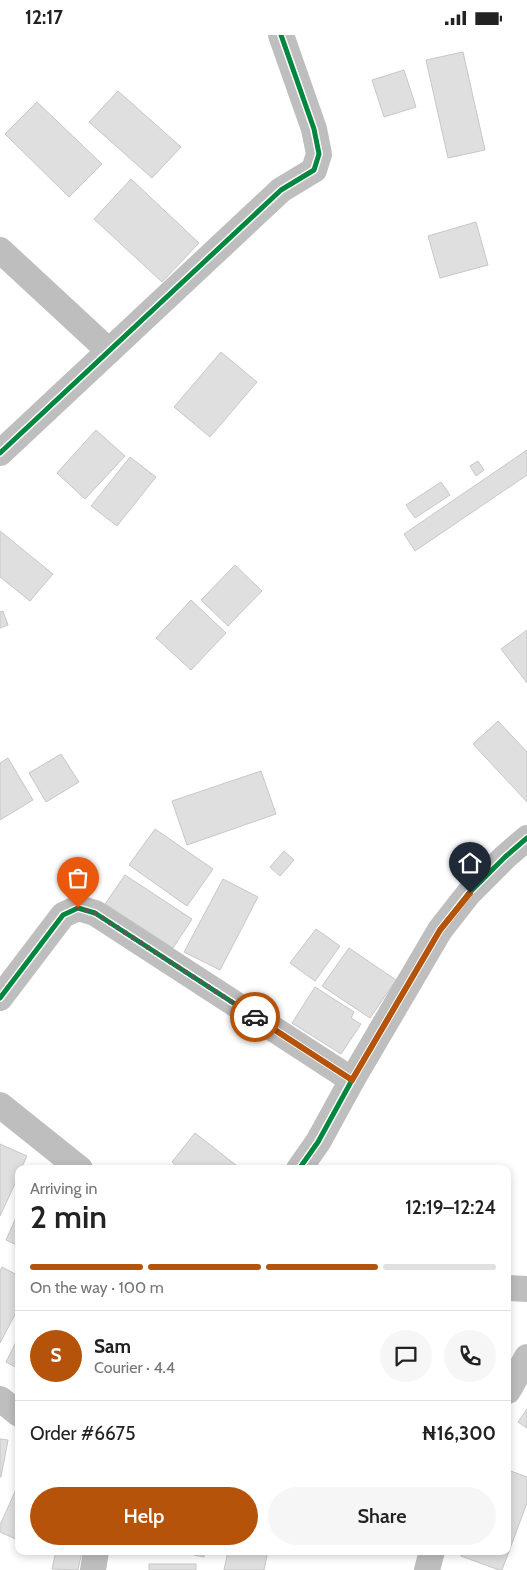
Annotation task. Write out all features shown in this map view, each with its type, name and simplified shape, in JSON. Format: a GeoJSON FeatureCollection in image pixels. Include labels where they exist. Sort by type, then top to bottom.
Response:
{"type":"FeatureCollection","features":[{"type":"Feature","properties":{"kind":"street"},"geometry":{"type":"LineString","coordinates":[[0,453],[281,190],[314,170],[319,154],[314,129],[280,35]]}},
{"type":"Feature","properties":{"kind":"street"},"geometry":{"type":"LineString","coordinates":[[0,250],[109,351]]}},
{"type":"Feature","properties":{"kind":"street"},"geometry":{"type":"LineString","coordinates":[[301,1165],[318,1142],[440,930],[470,893],[505,857],[527,838]]}},
{"type":"Feature","properties":{"kind":"street"},"geometry":{"type":"LineString","coordinates":[[0,998],[63,915],[78,908],[95,913],[352,1080]]}},
{"type":"Feature","properties":{"kind":"street"},"geometry":{"type":"LineString","coordinates":[[0,1105],[75,1165]]}},
{"type":"Feature","properties":{"kind":"street"},"geometry":{"type":"LineString","coordinates":[[511,1288],[527,1289]]}},
{"type":"Feature","properties":{"kind":"street"},"geometry":{"type":"LineString","coordinates":[[511,1386],[527,1357]]}},
{"type":"Feature","properties":{"kind":"street"},"geometry":{"type":"LineString","coordinates":[[0,1399],[15,1411]]}},
{"type":"Feature","properties":{"kind":"street"},"geometry":{"type":"LineString","coordinates":[[93,1570],[95,1555]]}},
{"type":"Feature","properties":{"kind":"street"},"geometry":{"type":"LineString","coordinates":[[427,1570],[431,1555]]}},
{"type":"Feature","properties":{"kind":"building"},"geometry":{"type":"Polygon","coordinates":[[[463,52],[485,150],[448,158],[426,60],[463,52]]]}},
{"type":"Feature","properties":{"kind":"building"},"geometry":{"type":"Polygon","coordinates":[[[404,70],[416,107],[384,117],[372,80],[404,70]]]}},
{"type":"Feature","properties":{"kind":"building"},"geometry":{"type":"Polygon","coordinates":[[[118,91],[181,147],[152,178],[89,122],[118,91]]]}},
{"type":"Feature","properties":{"kind":"building"},"geometry":{"type":"Polygon","coordinates":[[[37,102],[102,164],[69,197],[5,134],[37,102]]]}},
{"type":"Feature","properties":{"kind":"building"},"geometry":{"type":"Polygon","coordinates":[[[131,179],[199,243],[162,282],[94,219],[131,179]]]}},
{"type":"Feature","properties":{"kind":"building"},"geometry":{"type":"Polygon","coordinates":[[[476,222],[488,265],[440,278],[428,236],[476,222]]]}},
{"type":"Feature","properties":{"kind":"building"},"geometry":{"type":"Polygon","coordinates":[[[221,352],[257,382],[210,437],[174,407],[221,352]]]}},
{"type":"Feature","properties":{"kind":"building"},"geometry":{"type":"Polygon","coordinates":[[[96,430],[125,456],[85,499],[57,473],[96,430]]]}},
{"type":"Feature","properties":{"kind":"building"},"geometry":{"type":"Polygon","coordinates":[[[527,450],[527,475],[415,551],[404,534],[527,450]]]}},
{"type":"Feature","properties":{"kind":"building"},"geometry":{"type":"Polygon","coordinates":[[[130,457],[156,477],[117,526],[91,506],[130,457]]]}},
{"type":"Feature","properties":{"kind":"building"},"geometry":{"type":"Polygon","coordinates":[[[478,461],[484,470],[476,476],[470,466],[478,461]]]}},
{"type":"Feature","properties":{"kind":"building"},"geometry":{"type":"Polygon","coordinates":[[[441,482],[450,495],[415,518],[406,505],[441,482]]]}},
{"type":"Feature","properties":{"kind":"building"},"geometry":{"type":"Polygon","coordinates":[[[0,531],[53,574],[30,601],[0,577],[0,531]]]}},
{"type":"Feature","properties":{"kind":"building"},"geometry":{"type":"Polygon","coordinates":[[[235,565],[262,591],[228,626],[201,600],[235,565]]]}},
{"type":"Feature","properties":{"kind":"building"},"geometry":{"type":"Polygon","coordinates":[[[191,600],[226,633],[191,670],[156,638],[191,600]]]}},
{"type":"Feature","properties":{"kind":"building"},"geometry":{"type":"Polygon","coordinates":[[[3,611],[8,625],[0,628],[0,612],[3,611]]]}},
{"type":"Feature","properties":{"kind":"building"},"geometry":{"type":"Polygon","coordinates":[[[527,630],[527,683],[501,649],[527,630]]]}},
{"type":"Feature","properties":{"kind":"building"},"geometry":{"type":"Polygon","coordinates":[[[498,721],[527,752],[527,802],[473,744],[498,721]]]}},
{"type":"Feature","properties":{"kind":"building"},"geometry":{"type":"Polygon","coordinates":[[[61,754],[79,782],[46,802],[29,773],[61,754]]]}},
{"type":"Feature","properties":{"kind":"building"},"geometry":{"type":"Polygon","coordinates":[[[8,758],[33,800],[0,820],[0,763],[8,758]]]}},
{"type":"Feature","properties":{"kind":"building"},"geometry":{"type":"Polygon","coordinates":[[[261,771],[276,814],[187,845],[172,801],[261,771]]]}},
{"type":"Feature","properties":{"kind":"building"},"geometry":{"type":"Polygon","coordinates":[[[155,829],[213,869],[187,906],[129,865],[155,829]]]}},
{"type":"Feature","properties":{"kind":"building"},"geometry":{"type":"Polygon","coordinates":[[[284,851],[294,860],[280,876],[270,867],[284,851]]]}},
{"type":"Feature","properties":{"kind":"building"},"geometry":{"type":"Polygon","coordinates":[[[125,875],[192,919],[173,948],[105,904],[125,875]]]}},
{"type":"Feature","properties":{"kind":"building"},"geometry":{"type":"Polygon","coordinates":[[[223,879],[258,897],[220,970],[184,952],[223,879]]]}},
{"type":"Feature","properties":{"kind":"building"},"geometry":{"type":"Polygon","coordinates":[[[316,929],[340,946],[315,981],[290,963],[316,929]]]}},
{"type":"Feature","properties":{"kind":"building"},"geometry":{"type":"Polygon","coordinates":[[[349,948],[396,980],[370,1018],[322,986],[349,948]]]}},
{"type":"Feature","properties":{"kind":"building"},"geometry":{"type":"Polygon","coordinates":[[[315,987],[354,1012],[351,1018],[361,1024],[341,1054],[292,1023],[315,987]]]}},
{"type":"Feature","properties":{"kind":"building"},"geometry":{"type":"Polygon","coordinates":[[[195,1133],[236,1165],[175,1165],[172,1162],[195,1133]]]}},
{"type":"Feature","properties":{"kind":"building"},"geometry":{"type":"Polygon","coordinates":[[[0,1144],[27,1156],[23,1165],[15,1165],[15,1184],[0,1216],[0,1144]]]}},
{"type":"Feature","properties":{"kind":"building"},"geometry":{"type":"Polygon","coordinates":[[[15,1220],[15,1244],[6,1240],[15,1220]]]}},
{"type":"Feature","properties":{"kind":"building"},"geometry":{"type":"Polygon","coordinates":[[[2,1267],[15,1274],[15,1315],[0,1343],[0,1271],[2,1267]]]}},
{"type":"Feature","properties":{"kind":"building"},"geometry":{"type":"Polygon","coordinates":[[[15,1344],[15,1367],[6,1362],[15,1344]]]}},
{"type":"Feature","properties":{"kind":"building"},"geometry":{"type":"Polygon","coordinates":[[[527,1409],[527,1428],[518,1422],[527,1409]]]}},
{"type":"Feature","properties":{"kind":"building"},"geometry":{"type":"Polygon","coordinates":[[[0,1439],[8,1440],[1,1477],[0,1477],[0,1439]]]}},
{"type":"Feature","properties":{"kind":"building"},"geometry":{"type":"Polygon","coordinates":[[[511,1471],[527,1477],[527,1503],[511,1546],[511,1471]]]}},
{"type":"Feature","properties":{"kind":"building"},"geometry":{"type":"Polygon","coordinates":[[[15,1492],[15,1539],[0,1532],[0,1525],[15,1492]]]}},
{"type":"Feature","properties":{"kind":"building"},"geometry":{"type":"Polygon","coordinates":[[[55,1555],[81,1555],[78,1570],[52,1569],[55,1555]]]}},
{"type":"Feature","properties":{"kind":"building"},"geometry":{"type":"Polygon","coordinates":[[[227,1555],[267,1555],[264,1570],[224,1570],[227,1555]]]}},
{"type":"Feature","properties":{"kind":"building"},"geometry":{"type":"Polygon","coordinates":[[[461,1555],[508,1555],[502,1570],[461,1555]]]}},
{"type":"Feature","properties":{"kind":"building"},"geometry":{"type":"Polygon","coordinates":[[[149,1564],[196,1564],[196,1570],[149,1570],[149,1564]]]}},
{"type":"Feature","properties":{"kind":"cycle path"},"geometry":{"type":"LineString","coordinates":[[0,453],[281,190],[314,170],[319,154],[314,129],[281,35]]}},
{"type":"Feature","properties":{"kind":"cycle path"},"geometry":{"type":"LineString","coordinates":[[302,1165],[318,1142],[440,930],[469,893],[527,838]]}},
{"type":"Feature","properties":{"kind":"cycle path"},"geometry":{"type":"LineString","coordinates":[[0,998],[63,915],[78,908],[95,913],[352,1080]]}},
{"type":"Feature","properties":{"kind":"way so far"},"geometry":{"type":"LineString","coordinates":[[78,908],[95,913],[255,1017]]}},
{"type":"Feature","properties":{"kind":"route"},"geometry":{"type":"LineString","coordinates":[[255,1017],[352,1080],[440,930],[470,893]]}}]}
